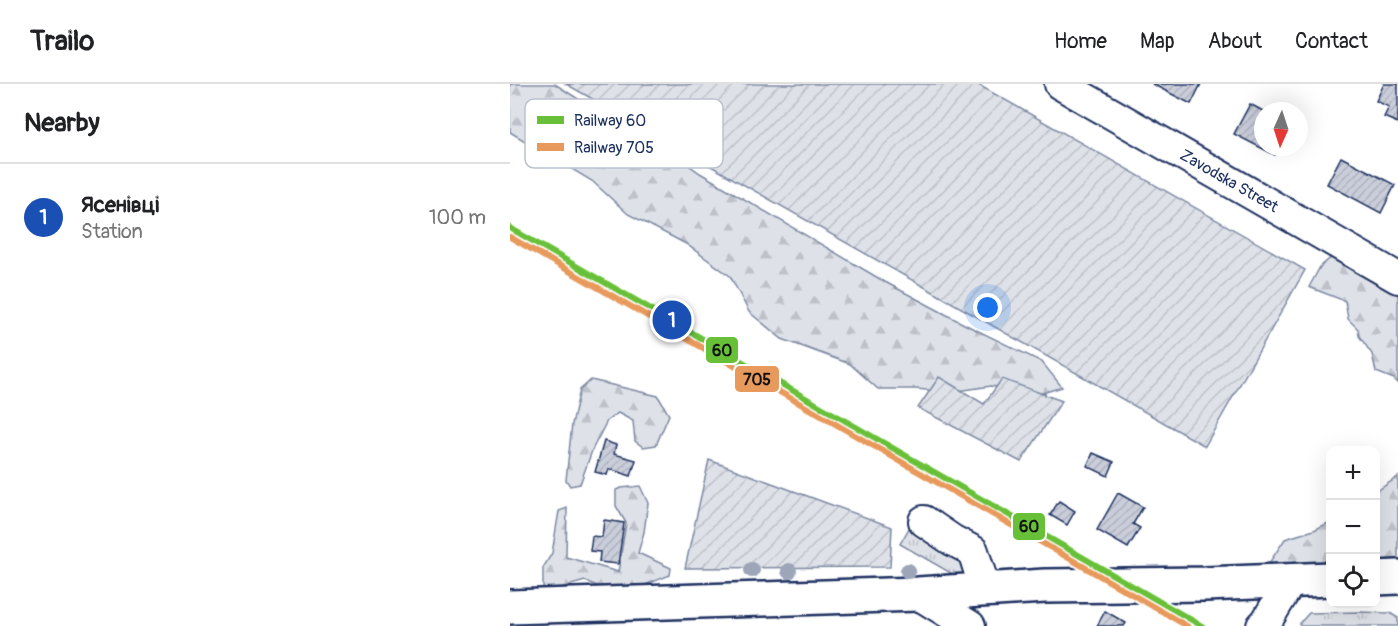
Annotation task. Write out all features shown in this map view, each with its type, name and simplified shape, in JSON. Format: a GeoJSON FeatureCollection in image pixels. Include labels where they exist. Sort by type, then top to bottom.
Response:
{"type":"FeatureCollection","features":[{"type":"Feature","properties":{"kind":"highway"},"geometry":{"type":"LineString","coordinates":[[1380,578],[1398,577]]}},
{"type":"Feature","properties":{"kind":"highway"},"geometry":{"type":"LineString","coordinates":[[510,607],[918,594],[1045,586],[1205,584],[1326,579]]}},
{"type":"Feature","properties":{"kind":"street","name":"Zavodska Street"},"geometry":{"type":"LineString","coordinates":[[1060,84],[1398,278]]}},
{"type":"Feature","properties":{"kind":"street"},"geometry":{"type":"LineString","coordinates":[[924,521],[951,540],[973,551],[985,589]]}},
{"type":"Feature","properties":{"kind":"street"},"geometry":{"type":"LineString","coordinates":[[1262,626],[1292,579]]}},
{"type":"Feature","properties":{"kind":"street"},"geometry":{"type":"LineString","coordinates":[[918,594],[970,626]]}},
{"type":"Feature","properties":{"kind":"green space"},"geometry":{"type":"Polygon","coordinates":[[[510,84],[555,84],[578,99],[525,99],[525,141],[510,132],[510,84]]]}},
{"type":"Feature","properties":{"kind":"green space"},"geometry":{"type":"Polygon","coordinates":[[[566,84],[977,84],[1305,270],[1205,446],[714,168],[723,168],[723,99],[592,99],[566,84]]]}},
{"type":"Feature","properties":{"kind":"green space"},"geometry":{"type":"Polygon","coordinates":[[[570,168],[693,168],[885,282],[1042,362],[1062,387],[1039,394],[991,386],[951,392],[878,389],[850,364],[782,339],[749,312],[730,276],[686,244],[628,214],[592,181],[570,168]]]}},
{"type":"Feature","properties":{"kind":"green space"},"geometry":{"type":"Polygon","coordinates":[[[1334,255],[1398,284],[1398,383],[1376,372],[1372,354],[1359,336],[1358,329],[1348,319],[1345,301],[1309,287],[1320,267],[1334,255]]]}},
{"type":"Feature","properties":{"kind":"green space"},"geometry":{"type":"Polygon","coordinates":[[[939,377],[984,404],[1002,379],[1062,401],[1021,462],[918,408],[939,377]]]}},
{"type":"Feature","properties":{"kind":"green space"},"geometry":{"type":"Polygon","coordinates":[[[591,380],[658,396],[669,415],[656,445],[643,447],[635,441],[633,421],[618,413],[607,421],[593,448],[580,484],[570,486],[566,480],[572,424],[580,390],[591,380]]]}},
{"type":"Feature","properties":{"kind":"green space"},"geometry":{"type":"Polygon","coordinates":[[[709,460],[892,527],[890,567],[685,568],[709,460]]]}},
{"type":"Feature","properties":{"kind":"green space"},"geometry":{"type":"Polygon","coordinates":[[[1398,477],[1398,560],[1380,560],[1380,489],[1398,477]]]}},
{"type":"Feature","properties":{"kind":"green space"},"geometry":{"type":"Polygon","coordinates":[[[640,486],[648,503],[638,553],[671,568],[670,575],[645,585],[630,587],[605,589],[585,581],[557,589],[543,589],[543,568],[552,553],[559,511],[567,508],[566,557],[618,572],[626,523],[616,506],[616,490],[640,486]]]}},
{"type":"Feature","properties":{"kind":"green space"},"geometry":{"type":"Polygon","coordinates":[[[920,509],[983,546],[963,580],[900,544],[920,509]]]}},
{"type":"Feature","properties":{"kind":"green space"},"geometry":{"type":"Polygon","coordinates":[[[1326,524],[1326,563],[1291,570],[1269,563],[1285,539],[1326,524]]]}},
{"type":"Feature","properties":{"kind":"green space"},"geometry":{"type":"Polygon","coordinates":[[[1309,613],[1390,613],[1398,618],[1398,626],[1301,626],[1299,624],[1309,613]]]}},
{"type":"Feature","properties":{"kind":"building"},"geometry":{"type":"Polygon","coordinates":[[[1152,84],[1201,84],[1191,104],[1152,84]]]}},
{"type":"Feature","properties":{"kind":"building"},"geometry":{"type":"Polygon","coordinates":[[[1384,84],[1398,84],[1398,123],[1384,117],[1389,107],[1376,101],[1384,84]]]}},
{"type":"Feature","properties":{"kind":"building"},"geometry":{"type":"Polygon","coordinates":[[[1250,104],[1254,106],[1254,144],[1234,134],[1250,104]]]}},
{"type":"Feature","properties":{"kind":"building"},"geometry":{"type":"Polygon","coordinates":[[[1341,157],[1395,185],[1381,213],[1327,184],[1341,157]]]}},
{"type":"Feature","properties":{"kind":"building"},"geometry":{"type":"Polygon","coordinates":[[[604,441],[616,445],[614,454],[636,460],[631,476],[609,469],[607,475],[595,472],[604,441]]]}},
{"type":"Feature","properties":{"kind":"building"},"geometry":{"type":"Polygon","coordinates":[[[1093,453],[1114,462],[1108,476],[1087,466],[1093,453]]]}},
{"type":"Feature","properties":{"kind":"building"},"geometry":{"type":"Polygon","coordinates":[[[1118,493],[1143,507],[1133,524],[1140,528],[1128,548],[1097,530],[1118,493]]]}},
{"type":"Feature","properties":{"kind":"building"},"geometry":{"type":"Polygon","coordinates":[[[1059,501],[1075,511],[1067,525],[1050,515],[1059,501]]]}},
{"type":"Feature","properties":{"kind":"building"},"geometry":{"type":"Polygon","coordinates":[[[604,520],[624,523],[618,564],[599,562],[600,552],[590,551],[592,536],[602,537],[604,520]]]}},
{"type":"Feature","properties":{"kind":"building"},"geometry":{"type":"Polygon","coordinates":[[[1105,611],[1126,623],[1124,626],[1097,626],[1105,611]]]}},
{"type":"Feature","properties":{"kind":"rail line","name":"60"},"geometry":{"type":"LineString","coordinates":[[510,228],[1202,626]]}},
{"type":"Feature","properties":{"kind":"rail line","name":"705"},"geometry":{"type":"LineString","coordinates":[[510,237],[1187,626]]}},
{"type":"Feature","properties":{"kind":"place","name":"Ясенівці"},"geometry":{"type":"Point","coordinates":[672,320]}}]}
